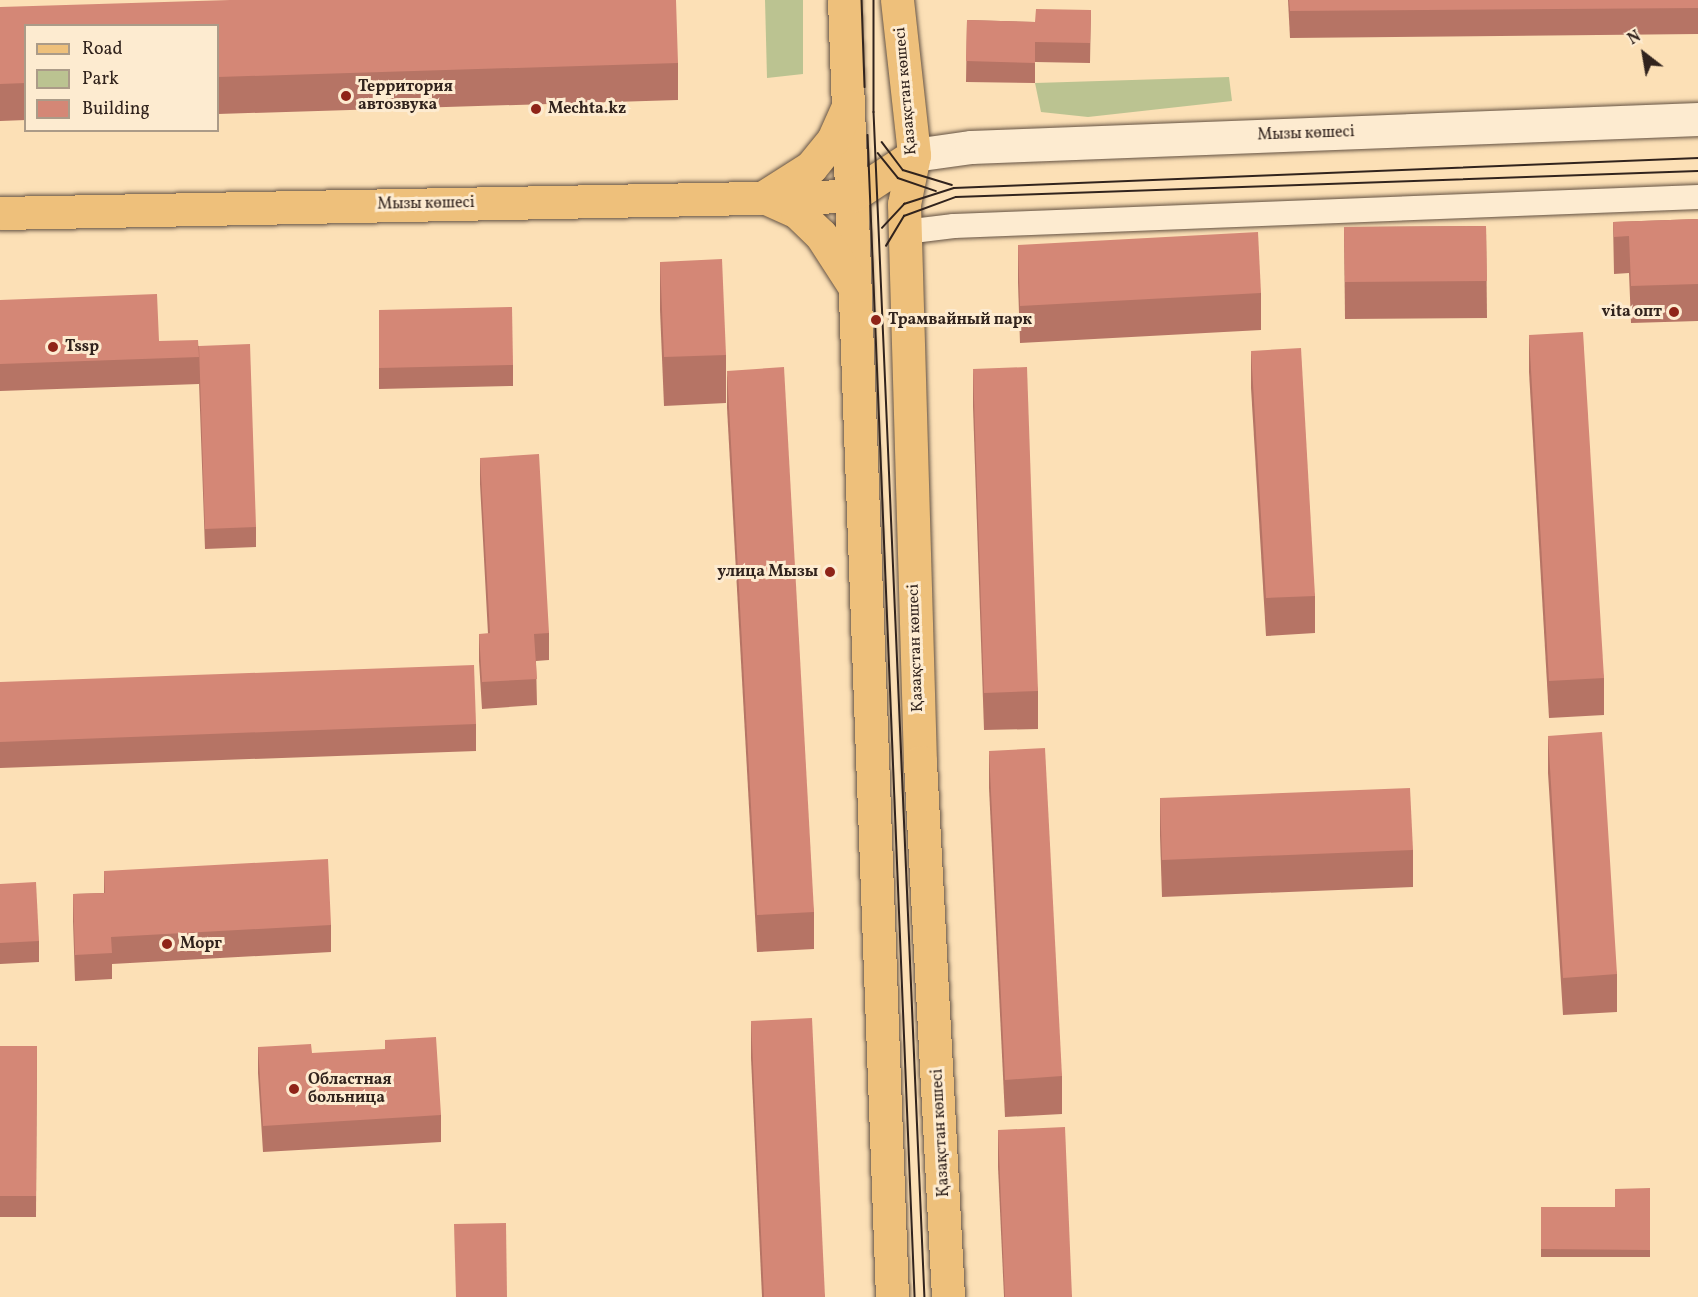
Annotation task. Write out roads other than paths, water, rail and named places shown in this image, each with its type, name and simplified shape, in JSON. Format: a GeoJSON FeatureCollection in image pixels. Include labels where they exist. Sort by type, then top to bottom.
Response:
{"type":"FeatureCollection","features":[{"type":"Feature","properties":{"kind":"main road"},"geometry":{"type":"LineString","coordinates":[[844,0],[892,1297]]}},
{"type":"Feature","properties":{"kind":"main road","name":"Қазақстан көшесі"},"geometry":{"type":"LineString","coordinates":[[897,0],[914,155],[904,204],[920,762],[948,1297]]}},
{"type":"Feature","properties":{"kind":"main road"},"geometry":{"type":"LineString","coordinates":[[764,197],[811,166],[833,140],[848,105]]}},
{"type":"Feature","properties":{"kind":"main road","name":"Мызы көшесі"},"geometry":{"type":"LineString","coordinates":[[914,155],[972,147],[1698,119]]}},
{"type":"Feature","properties":{"kind":"main road"},"geometry":{"type":"LineString","coordinates":[[852,196],[914,155]]}},
{"type":"Feature","properties":{"kind":"main road","name":"Мызы көшесі"},"geometry":{"type":"LineString","coordinates":[[0,213],[852,196]]}},
{"type":"Feature","properties":{"kind":"main road"},"geometry":{"type":"LineString","coordinates":[[764,197],[797,212],[821,235],[855,288]]}},
{"type":"Feature","properties":{"kind":"main road"},"geometry":{"type":"LineString","coordinates":[[872,763],[920,762]]}},
{"type":"Feature","properties":{"kind":"street"},"geometry":{"type":"LineString","coordinates":[[905,232],[954,226],[1698,197]]}},
{"type":"Feature","properties":{"kind":"tram line"},"geometry":{"type":"LineString","coordinates":[[862,0],[865,87]]}},
{"type":"Feature","properties":{"kind":"tram line"},"geometry":{"type":"LineString","coordinates":[[874,0],[874,112],[925,1297]]}},
{"type":"Feature","properties":{"kind":"tram line"},"geometry":{"type":"LineString","coordinates":[[868,135],[915,1297]]}},
{"type":"Feature","properties":{"kind":"tram line"},"geometry":{"type":"LineString","coordinates":[[882,142],[903,170],[952,185]]}},
{"type":"Feature","properties":{"kind":"tram line"},"geometry":{"type":"LineString","coordinates":[[878,153],[898,178],[936,191]]}},
{"type":"Feature","properties":{"kind":"tram line"},"geometry":{"type":"LineString","coordinates":[[882,228],[904,204],[954,188],[1698,158]]}},
{"type":"Feature","properties":{"kind":"tram line"},"geometry":{"type":"LineString","coordinates":[[886,246],[904,216],[956,197],[1698,171]]}},
{"type":"Feature","properties":{"kind":"place","name":"Территория автозвука"},"geometry":{"type":"Point","coordinates":[346,96]}},
{"type":"Feature","properties":{"kind":"place","name":"Mechta.kz"},"geometry":{"type":"Point","coordinates":[536,109]}},
{"type":"Feature","properties":{"kind":"place","name":"vita опт"},"geometry":{"type":"Point","coordinates":[1674,312]}},
{"type":"Feature","properties":{"kind":"place","name":"Трамвайный парк"},"geometry":{"type":"Point","coordinates":[876,320]}},
{"type":"Feature","properties":{"kind":"place","name":"Tssp"},"geometry":{"type":"Point","coordinates":[53,347]}},
{"type":"Feature","properties":{"kind":"place","name":"улица Мызы"},"geometry":{"type":"Point","coordinates":[830,572]}},
{"type":"Feature","properties":{"kind":"place","name":"Морг"},"geometry":{"type":"Point","coordinates":[167,944]}},
{"type":"Feature","properties":{"kind":"place","name":"Областная больница"},"geometry":{"type":"Point","coordinates":[294,1089]}}]}
